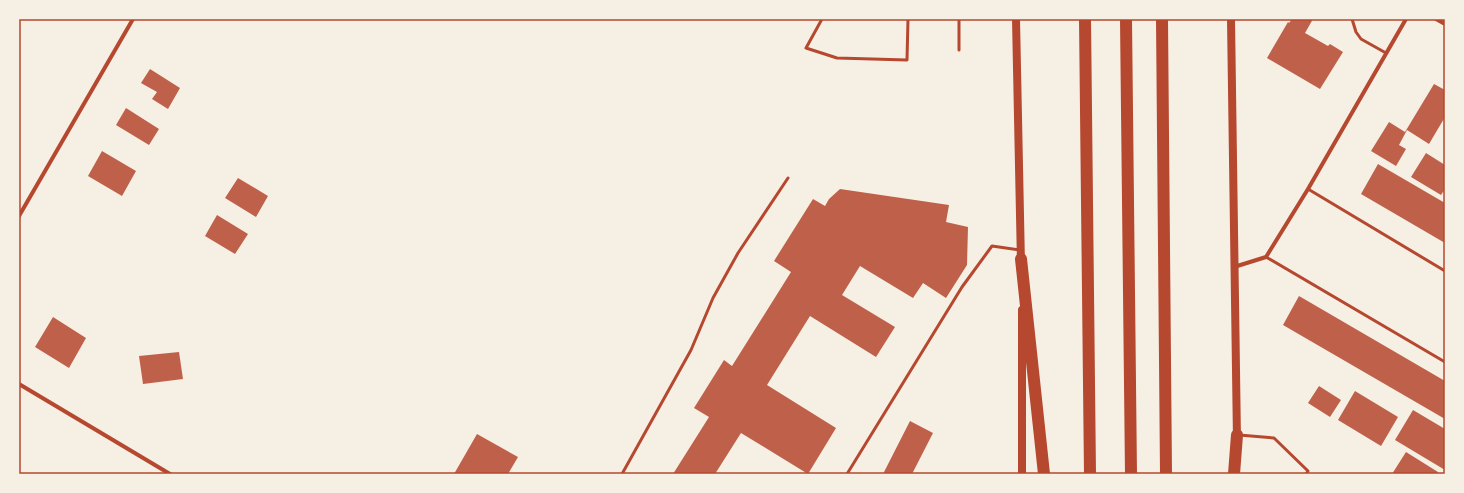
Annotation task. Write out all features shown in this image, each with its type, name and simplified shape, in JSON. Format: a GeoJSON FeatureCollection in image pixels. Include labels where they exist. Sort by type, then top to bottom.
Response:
{"type":"FeatureCollection","features":[{"type":"Feature","properties":{"kind":"highway"},"geometry":{"type":"LineString","coordinates":[[1085,19],[1090,474]]}},
{"type":"Feature","properties":{"kind":"highway"},"geometry":{"type":"LineString","coordinates":[[1126,19],[1131,474]]}},
{"type":"Feature","properties":{"kind":"highway"},"geometry":{"type":"LineString","coordinates":[[1162,19],[1166,474]]}},
{"type":"Feature","properties":{"kind":"highway"},"geometry":{"type":"LineString","coordinates":[[1021,255],[1044,474]]}},
{"type":"Feature","properties":{"kind":"highway"},"geometry":{"type":"LineString","coordinates":[[1236,474],[1237,435]]}},
{"type":"Feature","properties":{"kind":"main road"},"geometry":{"type":"LineString","coordinates":[[1016,19],[1021,255],[1022,474]]}},
{"type":"Feature","properties":{"kind":"main road"},"geometry":{"type":"LineString","coordinates":[[1231,19],[1237,435]]}},
{"type":"Feature","properties":{"kind":"street"},"geometry":{"type":"LineString","coordinates":[[19,216],[133,19]]}},
{"type":"Feature","properties":{"kind":"street"},"geometry":{"type":"LineString","coordinates":[[1234,268],[1266,257],[1308,189],[1406,19]]}},
{"type":"Feature","properties":{"kind":"street"},"geometry":{"type":"LineString","coordinates":[[1436,19],[1445,24]]}},
{"type":"Feature","properties":{"kind":"street"},"geometry":{"type":"LineString","coordinates":[[19,384],[170,474]]}},
{"type":"Feature","properties":{"kind":"lane"},"geometry":{"type":"LineString","coordinates":[[822,19],[806,48],[837,58],[907,60],[908,19]]}},
{"type":"Feature","properties":{"kind":"lane"},"geometry":{"type":"LineString","coordinates":[[959,19],[959,50]]}},
{"type":"Feature","properties":{"kind":"lane"},"geometry":{"type":"LineString","coordinates":[[1352,19],[1356,32],[1361,39],[1386,53]]}},
{"type":"Feature","properties":{"kind":"lane"},"geometry":{"type":"LineString","coordinates":[[622,474],[691,350],[713,298],[738,252],[788,178]]}},
{"type":"Feature","properties":{"kind":"lane"},"geometry":{"type":"LineString","coordinates":[[1308,189],[1445,271]]}},
{"type":"Feature","properties":{"kind":"lane"},"geometry":{"type":"LineString","coordinates":[[19,206],[24,208]]}},
{"type":"Feature","properties":{"kind":"lane"},"geometry":{"type":"LineString","coordinates":[[846,474],[962,287],[992,246],[1021,255]]}},
{"type":"Feature","properties":{"kind":"lane"},"geometry":{"type":"LineString","coordinates":[[1266,257],[1445,362]]}},
{"type":"Feature","properties":{"kind":"lane"},"geometry":{"type":"LineString","coordinates":[[1237,435],[1274,438],[1308,470],[1306,474]]}},
{"type":"Feature","properties":{"kind":"building"},"geometry":{"type":"Polygon","coordinates":[[[1292,19],[1313,19],[1305,33],[1328,46],[1330,44],[1343,52],[1320,89],[1267,58],[1288,22],[1289,23],[1292,19]]]}},
{"type":"Feature","properties":{"kind":"building"},"geometry":{"type":"Polygon","coordinates":[[[150,69],[180,88],[168,109],[152,99],[157,92],[141,83],[150,69]]]}},
{"type":"Feature","properties":{"kind":"building"},"geometry":{"type":"Polygon","coordinates":[[[1434,84],[1445,90],[1445,117],[1429,144],[1407,130],[1399,145],[1406,149],[1396,166],[1371,151],[1389,122],[1405,132],[1434,84]]]}},
{"type":"Feature","properties":{"kind":"building"},"geometry":{"type":"Polygon","coordinates":[[[126,108],[159,129],[149,145],[116,125],[126,108]]]}},
{"type":"Feature","properties":{"kind":"building"},"geometry":{"type":"Polygon","coordinates":[[[102,151],[136,171],[122,196],[88,176],[102,151]]]}},
{"type":"Feature","properties":{"kind":"building"},"geometry":{"type":"Polygon","coordinates":[[[1426,153],[1445,165],[1445,189],[1441,195],[1411,177],[1426,153]]]}},
{"type":"Feature","properties":{"kind":"building"},"geometry":{"type":"Polygon","coordinates":[[[1378,164],[1445,203],[1445,243],[1361,194],[1378,164]]]}},
{"type":"Feature","properties":{"kind":"building"},"geometry":{"type":"Polygon","coordinates":[[[238,178],[268,196],[256,217],[225,198],[238,178]]]}},
{"type":"Feature","properties":{"kind":"building"},"geometry":{"type":"Polygon","coordinates":[[[840,189],[949,205],[946,222],[968,227],[967,265],[946,298],[923,283],[913,298],[860,266],[842,295],[895,327],[876,357],[810,316],[767,385],[836,428],[808,474],[741,433],[715,474],[673,474],[709,417],[694,408],[724,360],[732,366],[791,272],[774,261],[813,199],[825,206],[829,199],[840,189]]]}},
{"type":"Feature","properties":{"kind":"building"},"geometry":{"type":"Polygon","coordinates":[[[217,215],[248,234],[235,254],[205,236],[217,215]]]}},
{"type":"Feature","properties":{"kind":"building"},"geometry":{"type":"Polygon","coordinates":[[[1299,296],[1445,381],[1445,419],[1283,325],[1299,296]]]}},
{"type":"Feature","properties":{"kind":"building"},"geometry":{"type":"Polygon","coordinates":[[[53,317],[86,338],[69,368],[35,347],[53,317]]]}},
{"type":"Feature","properties":{"kind":"building"},"geometry":{"type":"Polygon","coordinates":[[[179,352],[183,379],[143,384],[139,356],[179,352]]]}},
{"type":"Feature","properties":{"kind":"building"},"geometry":{"type":"Polygon","coordinates":[[[1319,386],[1341,400],[1330,417],[1308,403],[1319,386]]]}},
{"type":"Feature","properties":{"kind":"building"},"geometry":{"type":"Polygon","coordinates":[[[1355,391],[1398,417],[1381,446],[1338,420],[1355,391]]]}},
{"type":"Feature","properties":{"kind":"building"},"geometry":{"type":"Polygon","coordinates":[[[1413,410],[1445,429],[1445,470],[1395,440],[1413,410]]]}},
{"type":"Feature","properties":{"kind":"building"},"geometry":{"type":"Polygon","coordinates":[[[910,421],[933,433],[912,474],[883,474],[910,421]]]}},
{"type":"Feature","properties":{"kind":"building"},"geometry":{"type":"Polygon","coordinates":[[[477,434],[518,457],[508,474],[454,474],[477,434]]]}},
{"type":"Feature","properties":{"kind":"building"},"geometry":{"type":"Polygon","coordinates":[[[1406,452],[1438,472],[1437,474],[1392,474],[1406,452]]]}}]}
